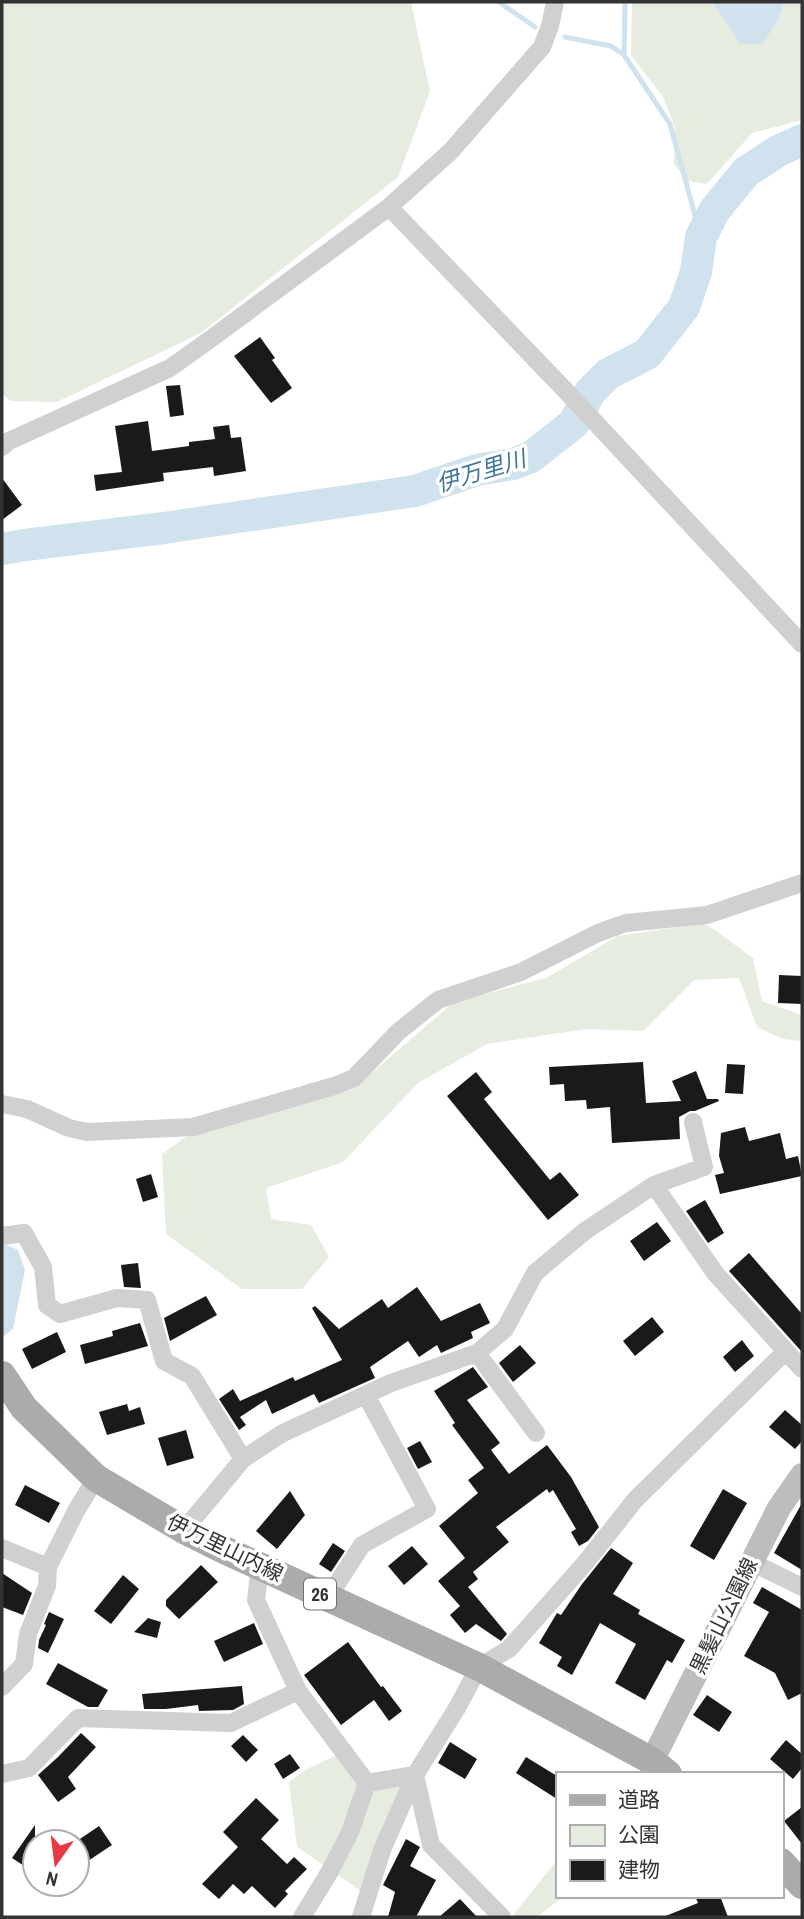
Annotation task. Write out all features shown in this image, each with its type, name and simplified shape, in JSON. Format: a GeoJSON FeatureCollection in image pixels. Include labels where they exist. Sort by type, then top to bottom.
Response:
{"type":"FeatureCollection","features":[{"type":"Feature","properties":{"kind":"main road","name":"伊万里山内線"},"geometry":{"type":"LineString","coordinates":[[2,1375],[24,1408],[96,1478],[184,1530],[479,1667],[660,1768]]}},
{"type":"Feature","properties":{"kind":"main road","name":"黒髪山公園線"},"geometry":{"type":"LineString","coordinates":[[660,1768],[751,1562],[779,1508],[802,1475]]}},
{"type":"Feature","properties":{"kind":"main road"},"geometry":{"type":"LineString","coordinates":[[783,1864],[802,1885]]}},
{"type":"Feature","properties":{"kind":"street"},"geometry":{"type":"LineString","coordinates":[[4,441],[170,368],[388,207],[451,151],[542,47],[555,2]]}},
{"type":"Feature","properties":{"kind":"street"},"geometry":{"type":"LineString","coordinates":[[388,207],[565,390],[802,645]]}},
{"type":"Feature","properties":{"kind":"street"},"geometry":{"type":"LineString","coordinates":[[2,1104],[27,1109],[69,1128],[87,1132],[193,1127],[354,1078],[398,1032],[439,1000],[521,972],[598,933],[626,923],[707,915],[802,883]]}},
{"type":"Feature","properties":{"kind":"street"},"geometry":{"type":"LineString","coordinates":[[184,1530],[243,1459],[282,1433],[391,1383],[477,1353],[505,1329],[535,1273],[585,1231],[654,1185],[704,1167],[693,1122]]}},
{"type":"Feature","properties":{"kind":"street"},"geometry":{"type":"LineString","coordinates":[[654,1185],[715,1273],[802,1369]]}},
{"type":"Feature","properties":{"kind":"street"},"geometry":{"type":"LineString","coordinates":[[2,1236],[24,1233],[43,1267],[47,1305],[61,1314],[117,1298],[147,1300],[164,1361],[192,1376],[243,1459]]}},
{"type":"Feature","properties":{"kind":"street"},"geometry":{"type":"LineString","coordinates":[[361,1917],[382,1850],[415,1775],[479,1667],[509,1648],[586,1562],[635,1500],[786,1351]]}},
{"type":"Feature","properties":{"kind":"street"},"geometry":{"type":"LineString","coordinates":[[477,1353],[536,1433]]}},
{"type":"Feature","properties":{"kind":"street"},"geometry":{"type":"LineString","coordinates":[[328,1598],[362,1545],[426,1509],[366,1395]]}},
{"type":"Feature","properties":{"kind":"street"},"geometry":{"type":"LineString","coordinates":[[2,1688],[24,1664],[28,1634],[47,1586],[48,1567],[96,1478]]}},
{"type":"Feature","properties":{"kind":"street"},"geometry":{"type":"LineString","coordinates":[[2,1548],[48,1567]]}},
{"type":"Feature","properties":{"kind":"street"},"geometry":{"type":"LineString","coordinates":[[751,1562],[802,1587]]}},
{"type":"Feature","properties":{"kind":"street"},"geometry":{"type":"LineString","coordinates":[[260,1566],[256,1600],[298,1691],[367,1783]]}},
{"type":"Feature","properties":{"kind":"street"},"geometry":{"type":"LineString","coordinates":[[2,1774],[29,1768],[78,1718],[231,1723],[298,1691]]}},
{"type":"Feature","properties":{"kind":"street"},"geometry":{"type":"LineString","coordinates":[[367,1783],[415,1775]]}},
{"type":"Feature","properties":{"kind":"street"},"geometry":{"type":"LineString","coordinates":[[415,1775],[431,1845],[502,1917]]}},
{"type":"Feature","properties":{"kind":"street"},"geometry":{"type":"LineString","coordinates":[[302,1917],[351,1832],[367,1783]]}},
{"type":"Feature","properties":{"kind":"green space"},"geometry":{"type":"Polygon","coordinates":[[[2,2],[411,2],[430,91],[398,177],[201,333],[57,402],[11,401],[2,394],[2,2]]]}},
{"type":"Feature","properties":{"kind":"green space"},"geometry":{"type":"Polygon","coordinates":[[[632,2],[712,2],[740,44],[777,22],[785,2],[802,2],[802,120],[752,133],[707,184],[687,181],[674,164],[675,127],[663,97],[631,55],[632,2]]]}},
{"type":"Feature","properties":{"kind":"green space"},"geometry":{"type":"Polygon","coordinates":[[[705,923],[753,958],[762,1001],[802,1015],[802,1041],[783,1039],[757,1027],[739,978],[694,980],[643,1031],[586,1029],[487,1044],[418,1083],[343,1162],[266,1188],[271,1219],[311,1225],[329,1257],[302,1289],[242,1289],[166,1234],[162,1154],[190,1134],[358,1085],[454,1002],[546,978],[618,936],[705,923]]]}},
{"type":"Feature","properties":{"kind":"green space"},"geometry":{"type":"Polygon","coordinates":[[[339,1754],[359,1783],[400,1787],[361,1891],[297,1847],[289,1782],[307,1769],[339,1754]]]}},
{"type":"Feature","properties":{"kind":"green space"},"geometry":{"type":"Polygon","coordinates":[[[556,1861],[556,1898],[561,1898],[537,1917],[517,1917],[514,1914],[556,1861]]]}},
{"type":"Feature","properties":{"kind":"water"},"geometry":{"type":"Polygon","coordinates":[[[712,2],[785,2],[777,22],[762,44],[740,44],[712,2]]]}},
{"type":"Feature","properties":{"kind":"water"},"geometry":{"type":"Polygon","coordinates":[[[2,1243],[18,1250],[25,1270],[13,1329],[2,1337],[2,1243]]]}},
{"type":"Feature","properties":{"kind":"building"},"geometry":{"type":"Polygon","coordinates":[[[260,337],[292,388],[271,403],[234,356],[260,337]]]}},
{"type":"Feature","properties":{"kind":"building"},"geometry":{"type":"Polygon","coordinates":[[[180,385],[184,415],[170,417],[166,386],[180,385]]]}},
{"type":"Feature","properties":{"kind":"building"},"geometry":{"type":"Polygon","coordinates":[[[148,421],[152,451],[215,439],[213,427],[229,425],[231,438],[241,437],[246,471],[214,476],[213,467],[163,473],[164,481],[96,491],[94,475],[122,472],[115,426],[148,421]]]}},
{"type":"Feature","properties":{"kind":"building"},"geometry":{"type":"Polygon","coordinates":[[[2,478],[22,505],[2,520],[2,478]]]}},
{"type":"Feature","properties":{"kind":"building"},"geometry":{"type":"Polygon","coordinates":[[[779,975],[802,976],[802,1004],[778,1003],[779,975]]]}},
{"type":"Feature","properties":{"kind":"building"},"geometry":{"type":"Polygon","coordinates":[[[643,1062],[646,1103],[681,1101],[672,1081],[696,1071],[707,1099],[719,1101],[679,1117],[680,1139],[612,1143],[610,1107],[587,1109],[586,1100],[565,1101],[564,1084],[550,1085],[549,1067],[643,1062]]]}},
{"type":"Feature","properties":{"kind":"building"},"geometry":{"type":"Polygon","coordinates":[[[727,1064],[745,1065],[743,1094],[725,1093],[727,1064]]]}},
{"type":"Feature","properties":{"kind":"building"},"geometry":{"type":"Polygon","coordinates":[[[476,1072],[492,1092],[484,1099],[550,1180],[560,1172],[579,1195],[548,1220],[447,1096],[476,1072]]]}},
{"type":"Feature","properties":{"kind":"building"},"geometry":{"type":"Polygon","coordinates":[[[745,1127],[749,1141],[780,1133],[786,1159],[798,1156],[802,1176],[720,1194],[715,1175],[724,1173],[719,1156],[721,1133],[745,1127]]]}},
{"type":"Feature","properties":{"kind":"building"},"geometry":{"type":"Polygon","coordinates":[[[151,1174],[158,1197],[143,1202],[136,1179],[151,1174]]]}},
{"type":"Feature","properties":{"kind":"building"},"geometry":{"type":"Polygon","coordinates":[[[705,1200],[724,1233],[708,1243],[686,1211],[705,1200]]]}},
{"type":"Feature","properties":{"kind":"building"},"geometry":{"type":"Polygon","coordinates":[[[657,1222],[671,1241],[644,1261],[630,1241],[657,1222]]]}},
{"type":"Feature","properties":{"kind":"building"},"geometry":{"type":"Polygon","coordinates":[[[749,1253],[802,1314],[802,1352],[729,1271],[749,1253]]]}},
{"type":"Feature","properties":{"kind":"building"},"geometry":{"type":"Polygon","coordinates":[[[138,1263],[141,1288],[124,1287],[121,1265],[138,1263]]]}},
{"type":"Feature","properties":{"kind":"building"},"geometry":{"type":"Polygon","coordinates":[[[417,1287],[441,1321],[480,1303],[490,1323],[471,1332],[473,1338],[441,1353],[437,1345],[419,1357],[408,1341],[370,1367],[375,1378],[319,1403],[314,1394],[272,1414],[266,1400],[240,1417],[246,1425],[239,1430],[219,1399],[233,1389],[240,1401],[293,1377],[295,1381],[342,1360],[312,1308],[315,1306],[339,1329],[382,1299],[388,1308],[417,1287]]]}},
{"type":"Feature","properties":{"kind":"building"},"geometry":{"type":"Polygon","coordinates":[[[206,1296],[217,1315],[170,1341],[164,1318],[206,1296]]]}},
{"type":"Feature","properties":{"kind":"building"},"geometry":{"type":"Polygon","coordinates":[[[652,1317],[664,1332],[635,1356],[623,1341],[652,1317]]]}},
{"type":"Feature","properties":{"kind":"building"},"geometry":{"type":"Polygon","coordinates":[[[140,1323],[148,1346],[85,1364],[80,1345],[113,1336],[112,1331],[140,1323]]]}},
{"type":"Feature","properties":{"kind":"building"},"geometry":{"type":"Polygon","coordinates":[[[57,1332],[66,1352],[32,1369],[22,1349],[57,1332]]]}},
{"type":"Feature","properties":{"kind":"building"},"geometry":{"type":"Polygon","coordinates":[[[742,1340],[754,1356],[735,1372],[723,1357],[742,1340]]]}},
{"type":"Feature","properties":{"kind":"building"},"geometry":{"type":"Polygon","coordinates":[[[520,1345],[536,1363],[513,1382],[499,1363],[520,1345]]]}},
{"type":"Feature","properties":{"kind":"building"},"geometry":{"type":"Polygon","coordinates":[[[473,1367],[488,1387],[467,1400],[500,1443],[491,1450],[509,1474],[547,1445],[571,1477],[599,1527],[588,1541],[579,1546],[571,1532],[576,1529],[553,1490],[549,1493],[547,1489],[496,1527],[509,1542],[473,1572],[478,1579],[468,1587],[507,1634],[501,1641],[476,1624],[465,1633],[450,1615],[460,1606],[438,1581],[465,1558],[439,1526],[478,1493],[468,1480],[484,1468],[452,1425],[455,1423],[434,1391],[473,1367]]]}},
{"type":"Feature","properties":{"kind":"building"},"geometry":{"type":"Polygon","coordinates":[[[127,1404],[129,1411],[140,1407],[145,1424],[107,1435],[99,1412],[127,1404]]]}},
{"type":"Feature","properties":{"kind":"building"},"geometry":{"type":"Polygon","coordinates":[[[785,1410],[802,1425],[802,1441],[795,1449],[769,1427],[785,1410]]]}},
{"type":"Feature","properties":{"kind":"building"},"geometry":{"type":"Polygon","coordinates":[[[186,1430],[194,1458],[167,1466],[158,1438],[186,1430]]]}},
{"type":"Feature","properties":{"kind":"building"},"geometry":{"type":"Polygon","coordinates":[[[420,1441],[432,1462],[418,1469],[407,1448],[420,1441]]]}},
{"type":"Feature","properties":{"kind":"building"},"geometry":{"type":"Polygon","coordinates":[[[25,1485],[60,1503],[49,1523],[15,1505],[25,1485]]]}},
{"type":"Feature","properties":{"kind":"building"},"geometry":{"type":"Polygon","coordinates":[[[723,1489],[747,1503],[714,1560],[690,1546],[723,1489]]]}},
{"type":"Feature","properties":{"kind":"building"},"geometry":{"type":"Polygon","coordinates":[[[290,1491],[305,1515],[277,1549],[256,1531],[290,1491]]]}},
{"type":"Feature","properties":{"kind":"building"},"geometry":{"type":"Polygon","coordinates":[[[802,1503],[802,1570],[774,1553],[802,1503]]]}},
{"type":"Feature","properties":{"kind":"building"},"geometry":{"type":"Polygon","coordinates":[[[333,1543],[345,1551],[331,1572],[319,1564],[333,1543]]]}},
{"type":"Feature","properties":{"kind":"building"},"geometry":{"type":"Polygon","coordinates":[[[412,1546],[428,1564],[404,1585],[388,1566],[412,1546]]]}},
{"type":"Feature","properties":{"kind":"building"},"geometry":{"type":"Polygon","coordinates":[[[611,1548],[633,1563],[613,1594],[640,1610],[638,1614],[685,1640],[672,1663],[667,1660],[645,1700],[615,1683],[636,1644],[600,1623],[572,1675],[557,1666],[562,1657],[539,1643],[557,1613],[561,1615],[611,1548]]]}},
{"type":"Feature","properties":{"kind":"building"},"geometry":{"type":"Polygon","coordinates":[[[201,1565],[218,1582],[179,1619],[166,1606],[166,1600],[201,1565]]]}},
{"type":"Feature","properties":{"kind":"building"},"geometry":{"type":"Polygon","coordinates":[[[2,1573],[32,1593],[23,1615],[2,1607],[2,1573]]]}},
{"type":"Feature","properties":{"kind":"building"},"geometry":{"type":"Polygon","coordinates":[[[123,1575],[139,1589],[111,1624],[94,1611],[123,1575]]]}},
{"type":"Feature","properties":{"kind":"building"},"geometry":{"type":"Polygon","coordinates":[[[762,1587],[802,1610],[802,1693],[788,1700],[775,1673],[744,1656],[769,1612],[753,1603],[762,1587]]]}},
{"type":"Feature","properties":{"kind":"building"},"geometry":{"type":"Polygon","coordinates":[[[49,1612],[64,1619],[48,1653],[38,1648],[49,1612]]]}},
{"type":"Feature","properties":{"kind":"building"},"geometry":{"type":"Polygon","coordinates":[[[148,1618],[161,1622],[157,1638],[134,1632],[148,1618]]]}},
{"type":"Feature","properties":{"kind":"building"},"geometry":{"type":"Polygon","coordinates":[[[254,1623],[263,1644],[224,1662],[214,1641],[254,1623]]]}},
{"type":"Feature","properties":{"kind":"building"},"geometry":{"type":"Polygon","coordinates":[[[348,1642],[402,1711],[389,1721],[374,1700],[341,1725],[304,1675],[348,1642]]]}},
{"type":"Feature","properties":{"kind":"building"},"geometry":{"type":"Polygon","coordinates":[[[58,1663],[108,1690],[98,1707],[88,1707],[46,1684],[58,1663]]]}},
{"type":"Feature","properties":{"kind":"building"},"geometry":{"type":"Polygon","coordinates":[[[242,1686],[244,1704],[233,1710],[199,1711],[198,1705],[144,1709],[142,1694],[242,1686]]]}},
{"type":"Feature","properties":{"kind":"building"},"geometry":{"type":"Polygon","coordinates":[[[707,1695],[732,1712],[719,1732],[693,1715],[707,1695]]]}},
{"type":"Feature","properties":{"kind":"building"},"geometry":{"type":"Polygon","coordinates":[[[81,1733],[96,1747],[68,1777],[76,1789],[58,1802],[38,1775],[81,1733]]]}},
{"type":"Feature","properties":{"kind":"building"},"geometry":{"type":"Polygon","coordinates":[[[243,1735],[258,1750],[246,1762],[231,1746],[243,1735]]]}},
{"type":"Feature","properties":{"kind":"building"},"geometry":{"type":"Polygon","coordinates":[[[786,1740],[802,1754],[802,1768],[793,1779],[770,1759],[786,1740]]]}},
{"type":"Feature","properties":{"kind":"building"},"geometry":{"type":"Polygon","coordinates":[[[450,1742],[477,1759],[465,1779],[438,1763],[450,1742]]]}},
{"type":"Feature","properties":{"kind":"building"},"geometry":{"type":"Polygon","coordinates":[[[290,1754],[300,1768],[283,1779],[274,1764],[290,1754]]]}},
{"type":"Feature","properties":{"kind":"building"},"geometry":{"type":"Polygon","coordinates":[[[526,1757],[556,1775],[556,1798],[516,1773],[526,1757]]]}},
{"type":"Feature","properties":{"kind":"building"},"geometry":{"type":"Polygon","coordinates":[[[256,1798],[279,1820],[261,1839],[287,1864],[294,1857],[307,1869],[285,1891],[288,1894],[275,1908],[252,1886],[244,1894],[233,1884],[219,1899],[202,1884],[238,1847],[223,1832],[256,1798]]]}},
{"type":"Feature","properties":{"kind":"building"},"geometry":{"type":"Polygon","coordinates":[[[802,1807],[802,1844],[784,1821],[802,1807]]]}},
{"type":"Feature","properties":{"kind":"building"},"geometry":{"type":"Polygon","coordinates":[[[99,1826],[112,1845],[91,1859],[91,1831],[99,1826]]]}},
{"type":"Feature","properties":{"kind":"building"},"geometry":{"type":"Polygon","coordinates":[[[406,1839],[420,1847],[410,1866],[436,1880],[416,1917],[388,1917],[395,1892],[383,1885],[406,1839]]]}},
{"type":"Feature","properties":{"kind":"building"},"geometry":{"type":"Polygon","coordinates":[[[21,1845],[21,1864],[12,1858],[21,1845]]]}},
{"type":"Feature","properties":{"kind":"building"},"geometry":{"type":"Polygon","coordinates":[[[696,1898],[721,1898],[728,1917],[663,1917],[698,1903],[696,1898]]]}},
{"type":"Feature","properties":{"kind":"building"},"geometry":{"type":"Polygon","coordinates":[[[460,1899],[477,1917],[439,1917],[460,1899]]]}},
{"type":"Feature","properties":{"kind":"waterway"},"geometry":{"type":"LineString","coordinates":[[499,2],[535,27]]}},
{"type":"Feature","properties":{"kind":"waterway"},"geometry":{"type":"LineString","coordinates":[[625,2],[624,55],[670,124],[701,237]]}},
{"type":"Feature","properties":{"kind":"waterway"},"geometry":{"type":"LineString","coordinates":[[565,37],[611,46],[624,55]]}},
{"type":"Feature","properties":{"kind":"waterway","name":"伊万里川"},"geometry":{"type":"LineString","coordinates":[[2,549],[415,491],[477,470],[513,464],[531,457],[574,423],[590,392],[608,374],[647,354],[684,307],[696,272],[701,237],[714,211],[746,172],[778,151],[802,140]]}}]}
